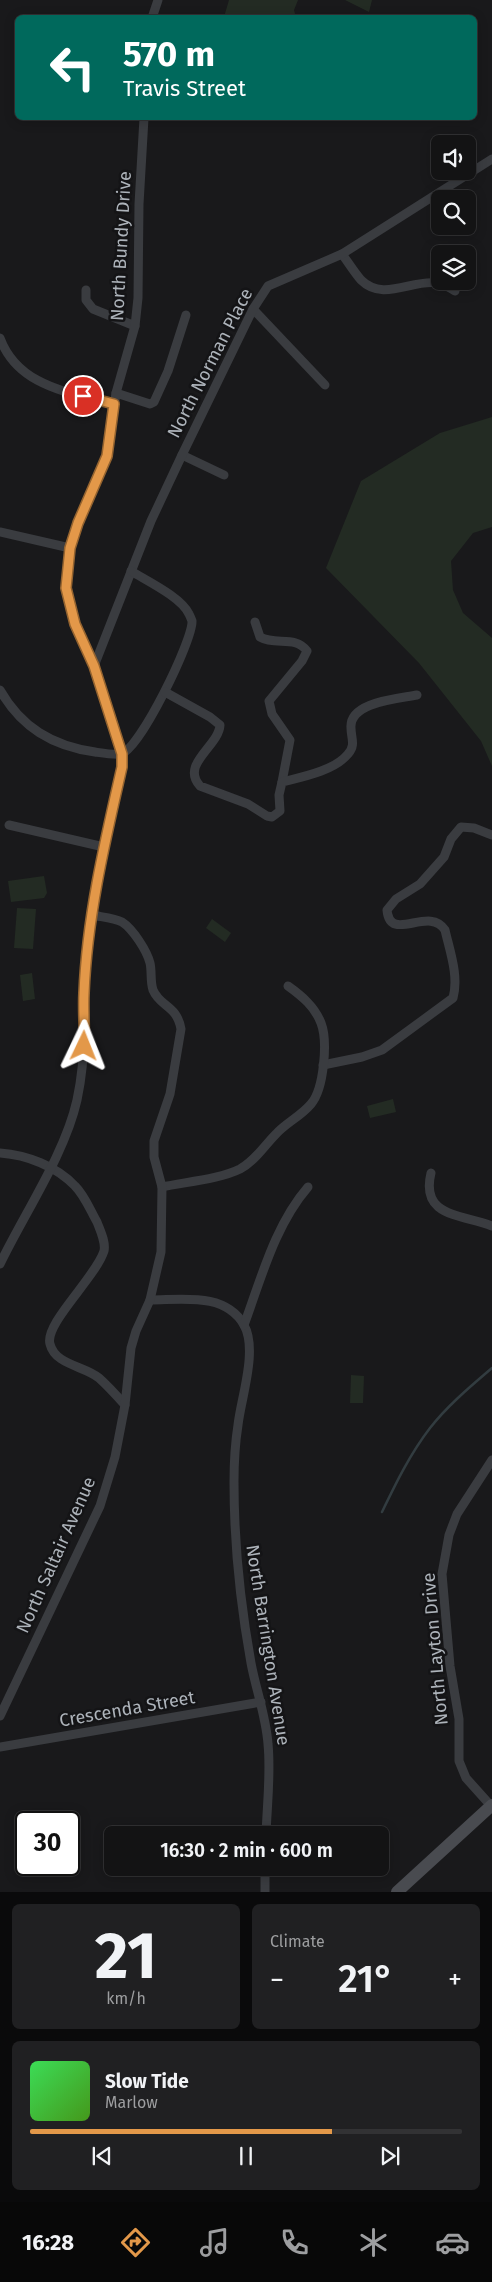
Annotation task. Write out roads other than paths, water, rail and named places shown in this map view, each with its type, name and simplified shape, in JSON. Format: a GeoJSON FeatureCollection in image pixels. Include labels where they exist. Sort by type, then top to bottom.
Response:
{"type":"FeatureCollection","features":[{"type":"Feature","properties":{"kind":"main road"},"geometry":{"type":"LineString","coordinates":[[396,1892],[492,1806]]}},
{"type":"Feature","properties":{"kind":"street"},"geometry":{"type":"LineString","coordinates":[[153,15],[158,0]]}},
{"type":"Feature","properties":{"kind":"street","name":"North Bundy Drive"},"geometry":{"type":"LineString","coordinates":[[0,1264],[50,1169],[68,1130],[77,1101],[83,1064],[84,992],[92,915],[104,847],[122,767],[122,754],[94,666],[75,624],[66,588],[70,548],[78,523],[107,456],[116,393],[135,326],[138,298],[139,204],[144,120]]}},
{"type":"Feature","properties":{"kind":"street","name":"North Norman Place"},"geometry":{"type":"LineString","coordinates":[[94,666],[131,571],[182,455],[252,309],[268,286],[342,254],[492,159]]}},
{"type":"Feature","properties":{"kind":"street"},"geometry":{"type":"LineString","coordinates":[[342,254],[362,280],[373,287],[395,289],[436,282],[455,291]]}},
{"type":"Feature","properties":{"kind":"street"},"geometry":{"type":"LineString","coordinates":[[86,290],[86,300],[93,309],[135,326]]}},
{"type":"Feature","properties":{"kind":"street"},"geometry":{"type":"LineString","coordinates":[[252,309],[325,385]]}},
{"type":"Feature","properties":{"kind":"street"},"geometry":{"type":"LineString","coordinates":[[116,393],[150,404],[154,402],[168,371],[186,315]]}},
{"type":"Feature","properties":{"kind":"street"},"geometry":{"type":"LineString","coordinates":[[0,338],[10,358],[21,371],[34,380],[52,388],[114,404]]}},
{"type":"Feature","properties":{"kind":"street"},"geometry":{"type":"LineString","coordinates":[[182,455],[224,475]]}},
{"type":"Feature","properties":{"kind":"street"},"geometry":{"type":"LineString","coordinates":[[0,532],[70,548]]}},
{"type":"Feature","properties":{"kind":"street"},"geometry":{"type":"LineString","coordinates":[[0,690],[16,715],[32,729],[53,741],[75,749],[122,754],[132,746],[165,692],[189,634],[192,621],[188,612],[180,603],[131,571]]}},
{"type":"Feature","properties":{"kind":"street"},"geometry":{"type":"LineString","coordinates":[[165,692],[210,717],[220,725],[216,738],[203,751],[198,761],[194,774],[195,781],[200,786],[248,804],[267,816],[276,815],[281,806],[279,795],[290,740],[272,714],[269,701],[302,661],[307,651],[297,642],[266,640],[260,637],[254,622]]}},
{"type":"Feature","properties":{"kind":"street"},"geometry":{"type":"LineString","coordinates":[[282,782],[327,768],[348,754],[353,745],[351,720],[357,711],[373,704],[417,695]]}},
{"type":"Feature","properties":{"kind":"street"},"geometry":{"type":"LineString","coordinates":[[9,825],[104,847]]}},
{"type":"Feature","properties":{"kind":"street"},"geometry":{"type":"LineString","coordinates":[[323,1065],[367,1056],[382,1050],[453,998],[456,987],[454,972],[442,925],[435,920],[427,920],[398,926],[392,923],[388,917],[387,910],[390,904],[414,889],[444,857],[455,832],[461,827],[474,828],[492,835]]}},
{"type":"Feature","properties":{"kind":"street","name":"North Saltair Avenue"},"geometry":{"type":"LineString","coordinates":[[0,1716],[100,1506],[115,1457],[125,1405],[131,1348],[136,1331],[150,1300],[161,1252],[162,1187],[154,1157],[154,1141],[170,1094],[181,1029],[179,1019],[175,1012],[158,998],[153,990],[149,960],[132,931],[120,921],[92,915]]}},
{"type":"Feature","properties":{"kind":"street"},"geometry":{"type":"LineString","coordinates":[[162,1187],[226,1174],[240,1169],[252,1161],[284,1125],[310,1105],[320,1084],[323,1065],[321,1022],[303,997],[288,986]]}},
{"type":"Feature","properties":{"kind":"street"},"geometry":{"type":"LineString","coordinates":[[0,1153],[30,1158],[65,1177],[76,1187],[86,1201],[101,1231],[105,1248],[100,1260],[87,1281],[55,1321],[50,1332],[50,1344],[55,1354],[64,1361],[87,1370],[99,1378],[125,1405]]}},
{"type":"Feature","properties":{"kind":"street"},"geometry":{"type":"LineString","coordinates":[[431,1174],[428,1187],[431,1198],[436,1205],[446,1212],[492,1226]]}},
{"type":"Feature","properties":{"kind":"street"},"geometry":{"type":"LineString","coordinates":[[244,1325],[276,1241],[297,1200],[308,1187]]}},
{"type":"Feature","properties":{"kind":"street"},"geometry":{"type":"LineString","coordinates":[[150,1300],[210,1300],[234,1312],[244,1325]]}},
{"type":"Feature","properties":{"kind":"street","name":"North Barrington Avenue"},"geometry":{"type":"LineString","coordinates":[[244,1325],[249,1352],[236,1444],[234,1516],[236,1559],[243,1620],[268,1745],[266,1826]]}},
{"type":"Feature","properties":{"kind":"street","name":"North Layton Drive"},"geometry":{"type":"LineString","coordinates":[[492,1460],[457,1514],[447,1544],[442,1574],[450,1666],[459,1719],[459,1761],[466,1778],[492,1806]]}},
{"type":"Feature","properties":{"kind":"street","name":"Crescenda Street"},"geometry":{"type":"LineString","coordinates":[[0,1747],[260,1702]]}},
{"type":"Feature","properties":{"kind":"street"},"geometry":{"type":"LineString","coordinates":[[265,1892],[266,1876]]}},
{"type":"Feature","properties":{"kind":"waterway"},"geometry":{"type":"LineString","coordinates":[[382,1512],[410,1458],[430,1428],[452,1404],[492,1368]]}}]}
